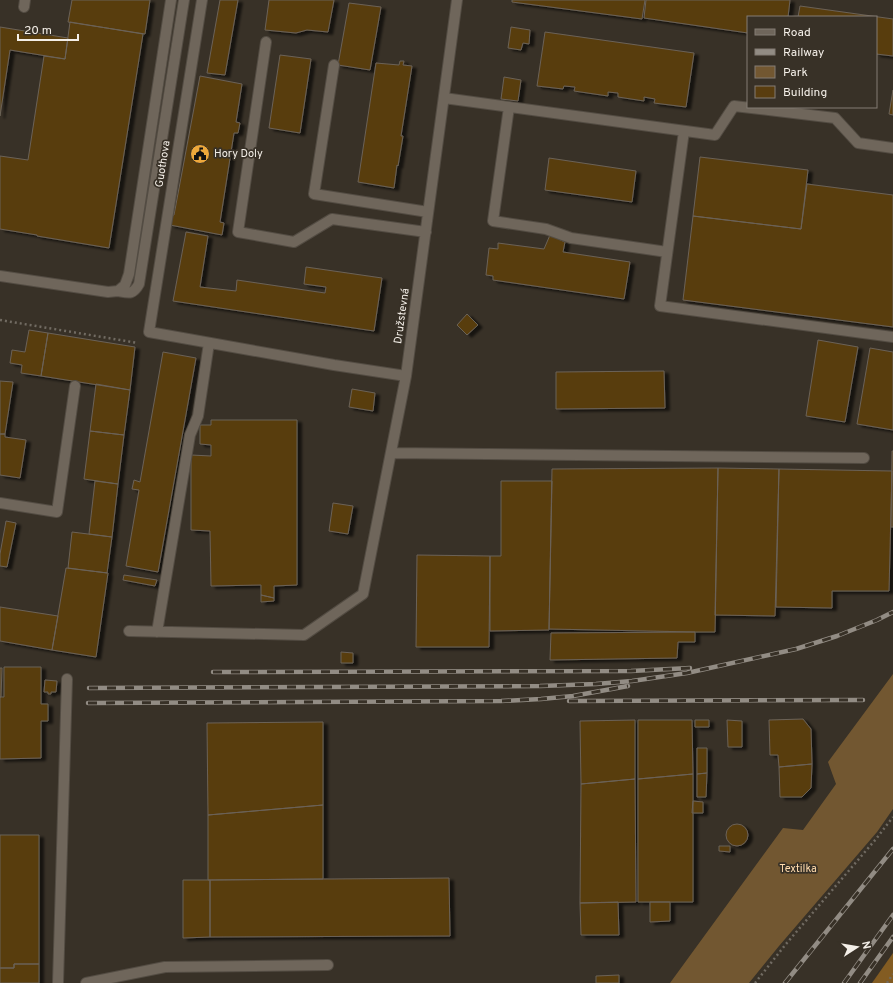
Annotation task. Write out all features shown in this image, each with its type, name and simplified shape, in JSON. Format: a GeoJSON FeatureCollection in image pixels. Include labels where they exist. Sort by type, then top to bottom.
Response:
{"type":"FeatureCollection","features":[{"type":"Feature","properties":{"kind":"street"},"geometry":{"type":"LineString","coordinates":[[118,291],[125,285],[129,274],[171,0]]}},
{"type":"Feature","properties":{"kind":"street"},"geometry":{"type":"LineString","coordinates":[[0,276],[108,292],[134,292],[139,284],[184,0]]}},
{"type":"Feature","properties":{"kind":"street","name":"Guothova"},"geometry":{"type":"LineString","coordinates":[[202,0],[148,332],[209,343]]}},
{"type":"Feature","properties":{"kind":"street","name":"Družstevná"},"geometry":{"type":"LineString","coordinates":[[129,631],[304,636],[363,594],[406,376],[457,0]]}},
{"type":"Feature","properties":{"kind":"street"},"geometry":{"type":"LineString","coordinates":[[266,42],[238,232],[294,242],[332,219],[426,232]]}},
{"type":"Feature","properties":{"kind":"street"},"geometry":{"type":"LineString","coordinates":[[334,65],[314,194],[428,212]]}},
{"type":"Feature","properties":{"kind":"street"},"geometry":{"type":"LineString","coordinates":[[444,98],[715,135],[734,106],[747,108]]}},
{"type":"Feature","properties":{"kind":"street"},"geometry":{"type":"LineString","coordinates":[[509,107],[493,221],[546,229],[571,238],[667,252]]}},
{"type":"Feature","properties":{"kind":"street"},"geometry":{"type":"LineString","coordinates":[[751,108],[835,118],[858,142],[893,148]]}},
{"type":"Feature","properties":{"kind":"street"},"geometry":{"type":"LineString","coordinates":[[684,131],[660,306],[893,337]]}},
{"type":"Feature","properties":{"kind":"street"},"geometry":{"type":"LineString","coordinates":[[157,632],[190,435],[198,416],[209,343],[406,376]]}},
{"type":"Feature","properties":{"kind":"street"},"geometry":{"type":"LineString","coordinates":[[0,503],[56,512],[75,386]]}},
{"type":"Feature","properties":{"kind":"street"},"geometry":{"type":"LineString","coordinates":[[391,453],[864,458]]}},
{"type":"Feature","properties":{"kind":"street"},"geometry":{"type":"LineString","coordinates":[[58,983],[67,679]]}},
{"type":"Feature","properties":{"kind":"street"},"geometry":{"type":"LineString","coordinates":[[86,983],[165,967],[328,965]]}},
{"type":"Feature","properties":{"kind":"path"},"geometry":{"type":"LineString","coordinates":[[0,320],[141,344]]}},
{"type":"Feature","properties":{"kind":"path"},"geometry":{"type":"LineString","coordinates":[[755,983],[893,817]]}},
{"type":"Feature","properties":{"kind":"path"},"geometry":{"type":"LineString","coordinates":[[887,983],[893,974]]}},
{"type":"Feature","properties":{"kind":"green space","name":"Textilka"},"geometry":{"type":"Polygon","coordinates":[[[893,674],[893,809],[877,832],[749,983],[670,983],[783,828],[803,830],[836,784],[828,762],[893,674]]]}},
{"type":"Feature","properties":{"kind":"shaded area"},"geometry":{"type":"Polygon","coordinates":[[[893,953],[893,983],[872,983],[893,953]]]}},
{"type":"Feature","properties":{"kind":"building"},"geometry":{"type":"Polygon","coordinates":[[[72,0],[150,0],[145,34],[68,22],[72,0]]]}},
{"type":"Feature","properties":{"kind":"building"},"geometry":{"type":"Polygon","coordinates":[[[220,0],[238,0],[225,75],[207,73],[220,0]]]}},
{"type":"Feature","properties":{"kind":"building"},"geometry":{"type":"Polygon","coordinates":[[[269,0],[334,0],[328,32],[307,30],[296,33],[265,30],[269,0]]]}},
{"type":"Feature","properties":{"kind":"building"},"geometry":{"type":"Polygon","coordinates":[[[512,0],[645,0],[642,19],[512,2],[512,0]]]}},
{"type":"Feature","properties":{"kind":"building"},"geometry":{"type":"Polygon","coordinates":[[[646,0],[790,0],[788,16],[747,16],[747,33],[644,18],[646,0]]]}},
{"type":"Feature","properties":{"kind":"building"},"geometry":{"type":"Polygon","coordinates":[[[349,3],[381,7],[370,70],[338,65],[349,3]]]}},
{"type":"Feature","properties":{"kind":"building"},"geometry":{"type":"Polygon","coordinates":[[[800,6],[872,16],[798,16],[800,6]]]}},
{"type":"Feature","properties":{"kind":"building"},"geometry":{"type":"Polygon","coordinates":[[[877,17],[893,19],[893,56],[877,54],[877,17]]]}},
{"type":"Feature","properties":{"kind":"building"},"geometry":{"type":"Polygon","coordinates":[[[70,22],[143,34],[109,248],[0,229],[0,156],[28,160],[44,56],[65,59],[70,22]]]}},
{"type":"Feature","properties":{"kind":"building"},"geometry":{"type":"Polygon","coordinates":[[[0,27],[68,38],[65,59],[10,50],[0,116],[0,27]]]}},
{"type":"Feature","properties":{"kind":"building"},"geometry":{"type":"Polygon","coordinates":[[[511,27],[530,30],[529,44],[523,43],[521,50],[508,48],[511,27]]]}},
{"type":"Feature","properties":{"kind":"building"},"geometry":{"type":"Polygon","coordinates":[[[545,32],[694,53],[686,107],[654,103],[655,99],[644,97],[644,101],[618,97],[618,93],[608,92],[608,96],[574,91],[575,87],[564,86],[563,89],[537,86],[545,32]]]}},
{"type":"Feature","properties":{"kind":"building"},"geometry":{"type":"Polygon","coordinates":[[[280,55],[311,59],[300,133],[269,128],[280,55]]]}},
{"type":"Feature","properties":{"kind":"building"},"geometry":{"type":"Polygon","coordinates":[[[400,61],[404,61],[403,65],[412,66],[401,136],[403,136],[394,188],[358,182],[376,63],[399,65],[400,61]]]}},
{"type":"Feature","properties":{"kind":"building"},"geometry":{"type":"Polygon","coordinates":[[[200,76],[242,84],[236,122],[240,123],[238,133],[234,133],[220,222],[224,223],[222,235],[170,225],[174,215],[200,76]]]}},
{"type":"Feature","properties":{"kind":"building"},"geometry":{"type":"Polygon","coordinates":[[[504,77],[521,80],[518,101],[501,99],[504,77]]]}},
{"type":"Feature","properties":{"kind":"building"},"geometry":{"type":"Polygon","coordinates":[[[893,90],[893,115],[889,114],[893,90]]]}},
{"type":"Feature","properties":{"kind":"building"},"geometry":{"type":"Polygon","coordinates":[[[700,157],[808,170],[801,229],[693,216],[700,157]]]}},
{"type":"Feature","properties":{"kind":"building"},"geometry":{"type":"Polygon","coordinates":[[[549,158],[636,171],[632,202],[545,190],[549,158]]]}},
{"type":"Feature","properties":{"kind":"building"},"geometry":{"type":"Polygon","coordinates":[[[807,184],[893,195],[893,327],[683,300],[693,216],[801,229],[807,184]]]}},
{"type":"Feature","properties":{"kind":"building"},"geometry":{"type":"Polygon","coordinates":[[[186,232],[208,236],[200,287],[236,291],[237,280],[325,293],[326,287],[304,284],[306,267],[382,278],[374,331],[173,301],[186,232]]]}},
{"type":"Feature","properties":{"kind":"building"},"geometry":{"type":"Polygon","coordinates":[[[550,235],[565,242],[563,252],[630,262],[624,299],[493,280],[493,276],[486,275],[489,248],[498,249],[498,243],[544,249],[550,235]]]}},
{"type":"Feature","properties":{"kind":"building"},"geometry":{"type":"Polygon","coordinates":[[[467,314],[478,325],[467,335],[457,325],[467,314]]]}},
{"type":"Feature","properties":{"kind":"building"},"geometry":{"type":"Polygon","coordinates":[[[29,330],[48,333],[41,376],[21,373],[22,365],[10,363],[12,350],[25,352],[29,330]]]}},
{"type":"Feature","properties":{"kind":"building"},"geometry":{"type":"Polygon","coordinates":[[[48,333],[135,347],[130,390],[41,376],[48,333]]]}},
{"type":"Feature","properties":{"kind":"building"},"geometry":{"type":"Polygon","coordinates":[[[818,340],[858,347],[845,422],[806,416],[818,340]]]}},
{"type":"Feature","properties":{"kind":"building"},"geometry":{"type":"Polygon","coordinates":[[[870,348],[893,352],[893,430],[857,424],[870,348]]]}},
{"type":"Feature","properties":{"kind":"building"},"geometry":{"type":"Polygon","coordinates":[[[163,352],[196,358],[158,572],[126,566],[139,490],[132,489],[134,480],[140,482],[163,352]]]}},
{"type":"Feature","properties":{"kind":"building"},"geometry":{"type":"Polygon","coordinates":[[[664,371],[665,408],[556,409],[556,372],[664,371]]]}},
{"type":"Feature","properties":{"kind":"building"},"geometry":{"type":"Polygon","coordinates":[[[0,381],[13,382],[5,434],[0,434],[0,381]]]}},
{"type":"Feature","properties":{"kind":"building"},"geometry":{"type":"Polygon","coordinates":[[[96,384],[130,390],[124,435],[90,431],[96,384]]]}},
{"type":"Feature","properties":{"kind":"building"},"geometry":{"type":"Polygon","coordinates":[[[352,389],[375,393],[373,411],[349,407],[352,389]]]}},
{"type":"Feature","properties":{"kind":"building"},"geometry":{"type":"Polygon","coordinates":[[[211,420],[297,420],[297,585],[274,586],[274,598],[261,595],[261,585],[211,586],[210,531],[191,530],[191,455],[211,456],[211,445],[200,444],[200,425],[211,425],[211,420]]]}},
{"type":"Feature","properties":{"kind":"building"},"geometry":{"type":"Polygon","coordinates":[[[90,431],[124,435],[118,484],[84,479],[90,431]]]}},
{"type":"Feature","properties":{"kind":"building"},"geometry":{"type":"Polygon","coordinates":[[[0,434],[5,434],[5,437],[26,440],[20,478],[0,475],[0,434]]]}},
{"type":"Feature","properties":{"kind":"building"},"geometry":{"type":"Polygon","coordinates":[[[892,451],[893,527],[891,527],[892,451]]]}},
{"type":"Feature","properties":{"kind":"building"},"geometry":{"type":"Polygon","coordinates":[[[718,468],[779,469],[775,616],[715,615],[718,468]]]}},
{"type":"Feature","properties":{"kind":"building"},"geometry":{"type":"Polygon","coordinates":[[[718,468],[715,632],[549,629],[552,469],[718,468]]]}},
{"type":"Feature","properties":{"kind":"building"},"geometry":{"type":"Polygon","coordinates":[[[779,469],[892,471],[889,591],[832,591],[832,608],[776,607],[779,469]]]}},
{"type":"Feature","properties":{"kind":"building"},"geometry":{"type":"Polygon","coordinates":[[[95,481],[118,484],[112,537],[89,534],[95,481]]]}},
{"type":"Feature","properties":{"kind":"building"},"geometry":{"type":"Polygon","coordinates":[[[501,481],[552,481],[549,630],[490,631],[490,556],[501,556],[501,481]]]}},
{"type":"Feature","properties":{"kind":"building"},"geometry":{"type":"Polygon","coordinates":[[[333,503],[353,506],[348,534],[329,531],[333,503]]]}},
{"type":"Feature","properties":{"kind":"building"},"geometry":{"type":"Polygon","coordinates":[[[6,521],[16,523],[7,567],[0,566],[0,554],[6,521]]]}},
{"type":"Feature","properties":{"kind":"building"},"geometry":{"type":"Polygon","coordinates":[[[72,532],[112,537],[107,573],[68,568],[72,532]]]}},
{"type":"Feature","properties":{"kind":"building"},"geometry":{"type":"Polygon","coordinates":[[[417,555],[490,556],[489,647],[416,647],[417,555]]]}},
{"type":"Feature","properties":{"kind":"building"},"geometry":{"type":"Polygon","coordinates":[[[66,568],[108,573],[96,657],[52,650],[66,568]]]}},
{"type":"Feature","properties":{"kind":"building"},"geometry":{"type":"Polygon","coordinates":[[[124,575],[157,580],[155,586],[123,580],[124,575]]]}},
{"type":"Feature","properties":{"kind":"building"},"geometry":{"type":"Polygon","coordinates":[[[261,595],[274,598],[274,601],[261,602],[261,595]]]}},
{"type":"Feature","properties":{"kind":"building"},"geometry":{"type":"Polygon","coordinates":[[[0,607],[58,616],[52,650],[0,641],[0,607]]]}},
{"type":"Feature","properties":{"kind":"building"},"geometry":{"type":"Polygon","coordinates":[[[695,632],[695,642],[678,642],[677,658],[550,660],[551,633],[695,632]]]}},
{"type":"Feature","properties":{"kind":"building"},"geometry":{"type":"Polygon","coordinates":[[[341,652],[353,653],[353,663],[341,663],[341,652]]]}},
{"type":"Feature","properties":{"kind":"building"},"geometry":{"type":"Polygon","coordinates":[[[4,667],[41,667],[41,704],[48,704],[48,721],[41,721],[41,758],[0,759],[0,697],[4,697],[4,667]]]}},
{"type":"Feature","properties":{"kind":"building"},"geometry":{"type":"Polygon","coordinates":[[[0,668],[2,668],[1,697],[0,697],[0,668]]]}},
{"type":"Feature","properties":{"kind":"building"},"geometry":{"type":"Polygon","coordinates":[[[45,680],[57,681],[56,692],[51,692],[51,694],[48,694],[48,692],[44,692],[45,680]]]}},
{"type":"Feature","properties":{"kind":"building"},"geometry":{"type":"Polygon","coordinates":[[[803,719],[811,729],[812,764],[779,767],[778,755],[770,755],[769,720],[803,719]]]}},
{"type":"Feature","properties":{"kind":"building"},"geometry":{"type":"Polygon","coordinates":[[[635,720],[635,779],[581,784],[580,721],[635,720]]]}},
{"type":"Feature","properties":{"kind":"building"},"geometry":{"type":"Polygon","coordinates":[[[638,720],[692,720],[693,774],[638,779],[638,720]]]}},
{"type":"Feature","properties":{"kind":"building"},"geometry":{"type":"Polygon","coordinates":[[[695,720],[709,720],[709,727],[695,727],[695,720]]]}},
{"type":"Feature","properties":{"kind":"building"},"geometry":{"type":"Polygon","coordinates":[[[727,720],[742,721],[742,747],[728,747],[727,720]]]}},
{"type":"Feature","properties":{"kind":"building"},"geometry":{"type":"Polygon","coordinates":[[[323,722],[323,805],[208,815],[207,723],[323,722]]]}},
{"type":"Feature","properties":{"kind":"building"},"geometry":{"type":"Polygon","coordinates":[[[697,748],[707,748],[707,773],[697,774],[697,748]]]}},
{"type":"Feature","properties":{"kind":"building"},"geometry":{"type":"Polygon","coordinates":[[[812,764],[811,788],[802,797],[780,797],[779,767],[812,764]]]}},
{"type":"Feature","properties":{"kind":"building"},"geometry":{"type":"Polygon","coordinates":[[[707,773],[706,797],[697,797],[697,774],[707,773]]]}},
{"type":"Feature","properties":{"kind":"building"},"geometry":{"type":"Polygon","coordinates":[[[693,774],[693,902],[638,902],[638,779],[693,774]]]}},
{"type":"Feature","properties":{"kind":"building"},"geometry":{"type":"Polygon","coordinates":[[[635,779],[636,902],[580,903],[581,784],[635,779]]]}},
{"type":"Feature","properties":{"kind":"building"},"geometry":{"type":"Polygon","coordinates":[[[693,801],[703,802],[703,813],[692,813],[693,801]]]}},
{"type":"Feature","properties":{"kind":"building"},"geometry":{"type":"Polygon","coordinates":[[[323,805],[323,879],[208,880],[208,815],[323,805]]]}},
{"type":"Feature","properties":{"kind":"building"},"geometry":{"type":"Polygon","coordinates":[[[737,824],[745,827],[748,835],[745,843],[737,846],[729,843],[726,835],[729,827],[737,824]]]}},
{"type":"Feature","properties":{"kind":"building"},"geometry":{"type":"Polygon","coordinates":[[[0,835],[39,835],[39,964],[14,964],[14,968],[0,968],[0,835]]]}},
{"type":"Feature","properties":{"kind":"building"},"geometry":{"type":"Polygon","coordinates":[[[719,846],[730,846],[730,852],[719,851],[719,846]]]}},
{"type":"Feature","properties":{"kind":"building"},"geometry":{"type":"Polygon","coordinates":[[[449,878],[450,936],[210,937],[210,880],[449,878]]]}},
{"type":"Feature","properties":{"kind":"building"},"geometry":{"type":"Polygon","coordinates":[[[183,880],[210,880],[210,937],[183,938],[183,880]]]}},
{"type":"Feature","properties":{"kind":"building"},"geometry":{"type":"Polygon","coordinates":[[[618,902],[619,935],[581,935],[580,903],[618,902]]]}},
{"type":"Feature","properties":{"kind":"building"},"geometry":{"type":"Polygon","coordinates":[[[650,902],[670,902],[670,921],[650,922],[650,902]]]}},
{"type":"Feature","properties":{"kind":"building"},"geometry":{"type":"Polygon","coordinates":[[[14,964],[39,964],[39,983],[0,983],[0,968],[14,968],[14,964]]]}},
{"type":"Feature","properties":{"kind":"building"},"geometry":{"type":"Polygon","coordinates":[[[619,975],[619,983],[596,983],[596,976],[619,975]]]}},
{"type":"Feature","properties":{"kind":"railway"},"geometry":{"type":"LineString","coordinates":[[89,688],[540,686],[632,681],[687,673],[796,649],[837,636],[893,612]]}},
{"type":"Feature","properties":{"kind":"railway"},"geometry":{"type":"LineString","coordinates":[[213,672],[631,671],[690,668]]}},
{"type":"Feature","properties":{"kind":"railway"},"geometry":{"type":"LineString","coordinates":[[88,703],[501,701],[573,696],[628,686]]}},
{"type":"Feature","properties":{"kind":"railway"},"geometry":{"type":"LineString","coordinates":[[569,701],[863,700]]}},
{"type":"Feature","properties":{"kind":"railway"},"geometry":{"type":"LineString","coordinates":[[785,983],[893,849]]}},
{"type":"Feature","properties":{"kind":"railway"},"geometry":{"type":"LineString","coordinates":[[844,983],[893,915]]}},
{"type":"Feature","properties":{"kind":"railway"},"geometry":{"type":"LineString","coordinates":[[860,983],[893,937]]}},
{"type":"Feature","properties":{"kind":"place","name":"Hory Doly"},"geometry":{"type":"Point","coordinates":[200,154]}}]}
